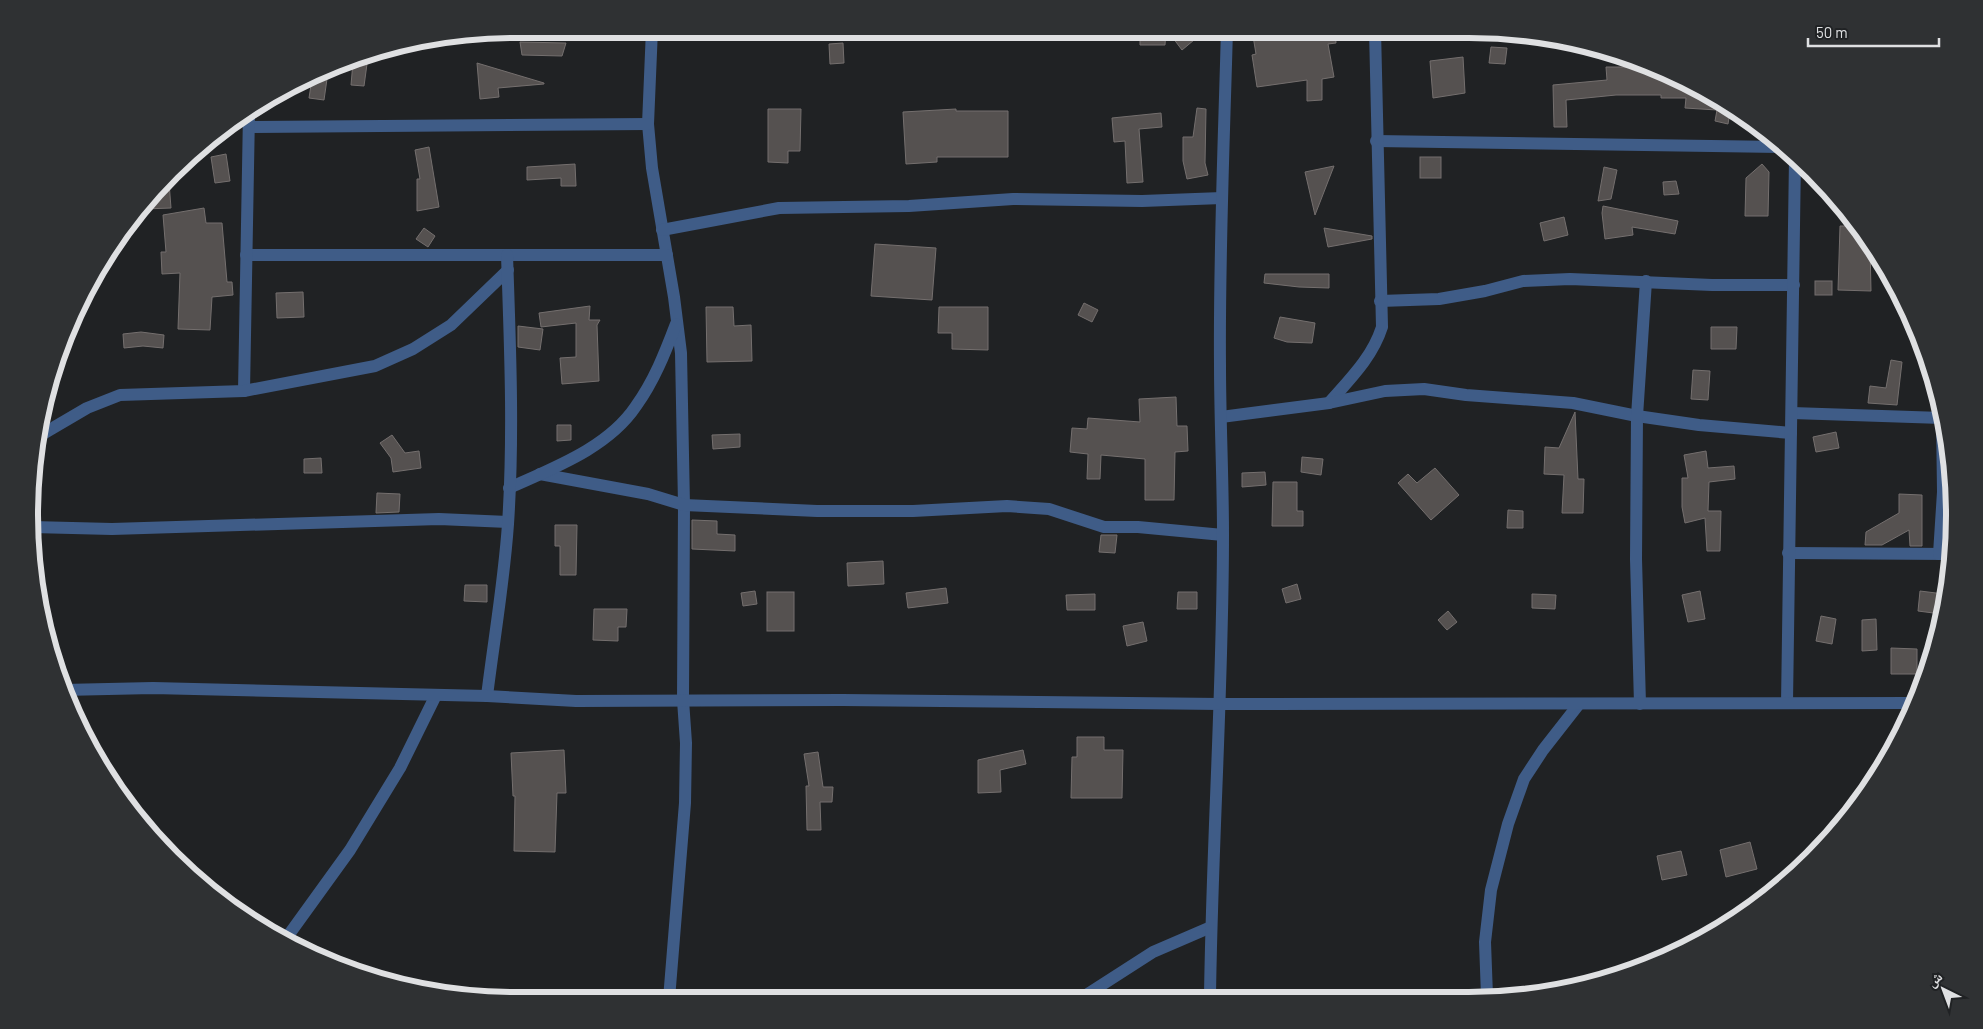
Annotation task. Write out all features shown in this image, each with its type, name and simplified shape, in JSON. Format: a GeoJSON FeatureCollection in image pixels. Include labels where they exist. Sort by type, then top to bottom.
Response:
{"type":"FeatureCollection","features":[{"type":"Feature","properties":{"kind":"street"},"geometry":{"type":"LineString","coordinates":[[652,38],[648,124],[652,168],[681,353],[684,504],[683,700],[686,743],[685,803],[670,992]]}},
{"type":"Feature","properties":{"kind":"street"},"geometry":{"type":"LineString","coordinates":[[1210,992],[1220,704],[1223,535],[1221,417],[1222,198],[1227,38]]}},
{"type":"Feature","properties":{"kind":"street"},"geometry":{"type":"LineString","coordinates":[[1329,403],[1368,358],[1376,344],[1382,327],[1376,141],[1375,38]]}},
{"type":"Feature","properties":{"kind":"street"},"geometry":{"type":"LineString","coordinates":[[244,391],[249,118]]}},
{"type":"Feature","properties":{"kind":"street"},"geometry":{"type":"LineString","coordinates":[[249,127],[648,124]]}},
{"type":"Feature","properties":{"kind":"street"},"geometry":{"type":"LineString","coordinates":[[1376,141],[1772,147]]}},
{"type":"Feature","properties":{"kind":"street"},"geometry":{"type":"LineString","coordinates":[[1787,703],[1795,167]]}},
{"type":"Feature","properties":{"kind":"street"},"geometry":{"type":"LineString","coordinates":[[662,230],[779,208],[909,206],[1013,199],[1142,201],[1222,198]]}},
{"type":"Feature","properties":{"kind":"street"},"geometry":{"type":"LineString","coordinates":[[246,255],[667,255]]}},
{"type":"Feature","properties":{"kind":"street"},"geometry":{"type":"LineString","coordinates":[[487,696],[502,588],[508,522],[511,396],[507,255]]}},
{"type":"Feature","properties":{"kind":"street"},"geometry":{"type":"LineString","coordinates":[[45,433],[87,408],[120,395],[244,391],[375,366],[413,349],[450,325],[508,270]]}},
{"type":"Feature","properties":{"kind":"street"},"geometry":{"type":"LineString","coordinates":[[1380,301],[1439,299],[1485,291],[1522,281],[1570,279],[1712,285],[1794,285]]}},
{"type":"Feature","properties":{"kind":"street"},"geometry":{"type":"LineString","coordinates":[[1640,704],[1636,559],[1637,416],[1646,281]]}},
{"type":"Feature","properties":{"kind":"street"},"geometry":{"type":"LineString","coordinates":[[509,488],[584,452],[610,434],[635,408],[656,375],[677,322]]}},
{"type":"Feature","properties":{"kind":"street"},"geometry":{"type":"LineString","coordinates":[[1221,417],[1329,403],[1384,391],[1424,389],[1466,395],[1573,403],[1637,416],[1699,425],[1791,433]]}},
{"type":"Feature","properties":{"kind":"street"},"geometry":{"type":"LineString","coordinates":[[1792,413],[1935,418]]}},
{"type":"Feature","properties":{"kind":"street"},"geometry":{"type":"LineString","coordinates":[[1939,554],[1943,470]]}},
{"type":"Feature","properties":{"kind":"street"},"geometry":{"type":"LineString","coordinates":[[540,474],[648,494],[684,504],[846,511],[913,511],[1007,506],[1049,509],[1104,527],[1138,527],[1223,535]]}},
{"type":"Feature","properties":{"kind":"street"},"geometry":{"type":"LineString","coordinates":[[38,527],[112,529],[439,519],[508,522]]}},
{"type":"Feature","properties":{"kind":"street"},"geometry":{"type":"LineString","coordinates":[[1788,554],[1943,554]]}},
{"type":"Feature","properties":{"kind":"street"},"geometry":{"type":"LineString","coordinates":[[71,690],[153,688],[487,696],[576,701],[1220,704],[1906,703]]}},
{"type":"Feature","properties":{"kind":"street"},"geometry":{"type":"LineString","coordinates":[[289,934],[355,842],[400,768],[436,695]]}},
{"type":"Feature","properties":{"kind":"street"},"geometry":{"type":"LineString","coordinates":[[1487,991],[1486,942],[1491,890],[1508,824],[1524,779],[1543,750],[1580,704]]}},
{"type":"Feature","properties":{"kind":"street"},"geometry":{"type":"LineString","coordinates":[[1091,992],[1153,952],[1211,927]]}},
{"type":"Feature","properties":{"kind":"building"},"geometry":{"type":"Polygon","coordinates":[[[1140,38],[1165,38],[1165,45],[1140,45],[1140,38]]]}},
{"type":"Feature","properties":{"kind":"building"},"geometry":{"type":"Polygon","coordinates":[[[1173,38],[1193,38],[1194,40],[1182,50],[1173,38]]]}},
{"type":"Feature","properties":{"kind":"building"},"geometry":{"type":"Polygon","coordinates":[[[1253,38],[1336,38],[1336,43],[1328,44],[1334,77],[1322,79],[1322,100],[1307,101],[1307,80],[1257,87],[1252,55],[1256,54],[1253,38]]]}},
{"type":"Feature","properties":{"kind":"building"},"geometry":{"type":"Polygon","coordinates":[[[520,42],[566,43],[562,56],[522,55],[520,42]]]}},
{"type":"Feature","properties":{"kind":"building"},"geometry":{"type":"Polygon","coordinates":[[[843,43],[844,63],[830,64],[829,44],[843,43]]]}},
{"type":"Feature","properties":{"kind":"building"},"geometry":{"type":"Polygon","coordinates":[[[1491,47],[1507,48],[1505,64],[1489,63],[1491,47]]]}},
{"type":"Feature","properties":{"kind":"building"},"geometry":{"type":"Polygon","coordinates":[[[1463,57],[1465,93],[1433,98],[1430,61],[1463,57]]]}},
{"type":"Feature","properties":{"kind":"building"},"geometry":{"type":"Polygon","coordinates":[[[361,63],[367,64],[364,86],[351,85],[353,66],[361,63]]]}},
{"type":"Feature","properties":{"kind":"building"},"geometry":{"type":"Polygon","coordinates":[[[477,63],[544,84],[498,88],[499,97],[480,99],[477,63]]]}},
{"type":"Feature","properties":{"kind":"building"},"geometry":{"type":"Polygon","coordinates":[[[1606,67],[1633,67],[1707,101],[1729,115],[1728,124],[1715,121],[1717,110],[1685,108],[1686,98],[1661,98],[1661,95],[1616,95],[1566,100],[1567,127],[1554,127],[1553,85],[1607,80],[1606,67]]]}},
{"type":"Feature","properties":{"kind":"building"},"geometry":{"type":"Polygon","coordinates":[[[323,78],[327,79],[324,100],[309,98],[311,84],[323,78]]]}},
{"type":"Feature","properties":{"kind":"building"},"geometry":{"type":"Polygon","coordinates":[[[1197,108],[1206,109],[1205,163],[1208,175],[1187,179],[1183,161],[1183,137],[1193,137],[1197,108]]]}},
{"type":"Feature","properties":{"kind":"building"},"geometry":{"type":"Polygon","coordinates":[[[768,109],[801,109],[800,151],[788,151],[788,163],[768,162],[768,109]]]}},
{"type":"Feature","properties":{"kind":"building"},"geometry":{"type":"Polygon","coordinates":[[[956,109],[956,111],[1008,111],[1008,157],[937,157],[937,162],[906,164],[903,112],[956,109]]]}},
{"type":"Feature","properties":{"kind":"building"},"geometry":{"type":"Polygon","coordinates":[[[1161,113],[1162,127],[1139,129],[1143,182],[1127,183],[1125,141],[1114,142],[1112,118],[1161,113]]]}},
{"type":"Feature","properties":{"kind":"building"},"geometry":{"type":"Polygon","coordinates":[[[429,147],[439,207],[417,211],[417,179],[420,179],[415,150],[429,147]]]}},
{"type":"Feature","properties":{"kind":"building"},"geometry":{"type":"Polygon","coordinates":[[[226,154],[230,181],[215,183],[211,157],[226,154]]]}},
{"type":"Feature","properties":{"kind":"building"},"geometry":{"type":"Polygon","coordinates":[[[1420,157],[1441,157],[1441,178],[1420,178],[1420,157]]]}},
{"type":"Feature","properties":{"kind":"building"},"geometry":{"type":"Polygon","coordinates":[[[575,164],[576,186],[561,186],[561,178],[527,180],[527,167],[575,164]]]}},
{"type":"Feature","properties":{"kind":"building"},"geometry":{"type":"Polygon","coordinates":[[[1762,164],[1769,172],[1768,216],[1745,216],[1746,178],[1762,164]]]}},
{"type":"Feature","properties":{"kind":"building"},"geometry":{"type":"Polygon","coordinates":[[[1334,166],[1315,215],[1305,172],[1334,166]]]}},
{"type":"Feature","properties":{"kind":"building"},"geometry":{"type":"Polygon","coordinates":[[[1604,167],[1617,170],[1611,199],[1598,201],[1604,167]]]}},
{"type":"Feature","properties":{"kind":"building"},"geometry":{"type":"Polygon","coordinates":[[[1676,181],[1679,194],[1664,195],[1663,182],[1676,181]]]}},
{"type":"Feature","properties":{"kind":"building"},"geometry":{"type":"Polygon","coordinates":[[[169,185],[171,208],[149,209],[169,185]]]}},
{"type":"Feature","properties":{"kind":"building"},"geometry":{"type":"Polygon","coordinates":[[[1603,206],[1678,221],[1675,234],[1632,227],[1633,235],[1605,239],[1603,206]]]}},
{"type":"Feature","properties":{"kind":"building"},"geometry":{"type":"Polygon","coordinates":[[[204,208],[206,223],[222,223],[227,282],[232,282],[233,295],[212,297],[210,330],[178,329],[180,273],[162,274],[161,252],[166,252],[163,215],[204,208]]]}},
{"type":"Feature","properties":{"kind":"building"},"geometry":{"type":"Polygon","coordinates":[[[1564,217],[1568,235],[1544,241],[1540,223],[1564,217]]]}},
{"type":"Feature","properties":{"kind":"building"},"geometry":{"type":"Polygon","coordinates":[[[1840,226],[1848,226],[1870,257],[1871,291],[1838,290],[1840,226]]]}},
{"type":"Feature","properties":{"kind":"building"},"geometry":{"type":"Polygon","coordinates":[[[424,228],[435,236],[428,247],[416,239],[424,228]]]}},
{"type":"Feature","properties":{"kind":"building"},"geometry":{"type":"Polygon","coordinates":[[[1324,228],[1372,236],[1372,239],[1328,247],[1324,228]]]}},
{"type":"Feature","properties":{"kind":"building"},"geometry":{"type":"Polygon","coordinates":[[[875,244],[936,248],[932,300],[871,296],[875,244]]]}},
{"type":"Feature","properties":{"kind":"building"},"geometry":{"type":"Polygon","coordinates":[[[1265,274],[1329,274],[1329,288],[1264,283],[1265,274]]]}},
{"type":"Feature","properties":{"kind":"building"},"geometry":{"type":"Polygon","coordinates":[[[1815,281],[1832,281],[1832,295],[1815,295],[1815,281]]]}},
{"type":"Feature","properties":{"kind":"building"},"geometry":{"type":"Polygon","coordinates":[[[303,292],[304,317],[277,318],[276,293],[303,292]]]}},
{"type":"Feature","properties":{"kind":"building"},"geometry":{"type":"Polygon","coordinates":[[[1084,303],[1098,310],[1092,322],[1078,315],[1084,303]]]}},
{"type":"Feature","properties":{"kind":"building"},"geometry":{"type":"Polygon","coordinates":[[[590,306],[589,320],[600,320],[597,325],[599,381],[562,384],[560,358],[576,357],[576,323],[541,327],[539,313],[590,306]]]}},
{"type":"Feature","properties":{"kind":"building"},"geometry":{"type":"Polygon","coordinates":[[[706,307],[733,307],[734,326],[751,325],[752,361],[707,362],[706,307]]]}},
{"type":"Feature","properties":{"kind":"building"},"geometry":{"type":"Polygon","coordinates":[[[939,307],[988,307],[988,350],[952,349],[952,333],[938,333],[939,307]]]}},
{"type":"Feature","properties":{"kind":"building"},"geometry":{"type":"Polygon","coordinates":[[[1280,317],[1315,323],[1312,343],[1287,342],[1274,338],[1280,317]]]}},
{"type":"Feature","properties":{"kind":"building"},"geometry":{"type":"Polygon","coordinates":[[[518,326],[543,329],[540,350],[518,347],[518,326]]]}},
{"type":"Feature","properties":{"kind":"building"},"geometry":{"type":"Polygon","coordinates":[[[1711,327],[1737,327],[1736,349],[1711,349],[1711,327]]]}},
{"type":"Feature","properties":{"kind":"building"},"geometry":{"type":"Polygon","coordinates":[[[141,332],[164,335],[163,348],[143,346],[124,348],[123,334],[141,332]]]}},
{"type":"Feature","properties":{"kind":"building"},"geometry":{"type":"Polygon","coordinates":[[[1891,360],[1902,362],[1897,405],[1868,403],[1870,386],[1886,388],[1891,360]]]}},
{"type":"Feature","properties":{"kind":"building"},"geometry":{"type":"Polygon","coordinates":[[[1693,370],[1710,371],[1708,400],[1691,399],[1693,370]]]}},
{"type":"Feature","properties":{"kind":"building"},"geometry":{"type":"Polygon","coordinates":[[[1176,397],[1177,426],[1187,426],[1188,451],[1175,452],[1174,500],[1145,500],[1145,459],[1101,455],[1100,479],[1087,479],[1088,454],[1070,452],[1072,428],[1087,429],[1088,418],[1140,422],[1139,399],[1176,397]]]}},
{"type":"Feature","properties":{"kind":"building"},"geometry":{"type":"Polygon","coordinates":[[[1575,412],[1578,479],[1584,479],[1583,513],[1562,513],[1564,475],[1544,474],[1545,447],[1559,448],[1575,412]]]}},
{"type":"Feature","properties":{"kind":"building"},"geometry":{"type":"Polygon","coordinates":[[[557,425],[571,425],[571,440],[557,441],[557,425]]]}},
{"type":"Feature","properties":{"kind":"building"},"geometry":{"type":"Polygon","coordinates":[[[1836,432],[1839,448],[1816,452],[1813,437],[1836,432]]]}},
{"type":"Feature","properties":{"kind":"building"},"geometry":{"type":"Polygon","coordinates":[[[740,434],[740,447],[713,449],[712,435],[740,434]]]}},
{"type":"Feature","properties":{"kind":"building"},"geometry":{"type":"Polygon","coordinates":[[[392,435],[405,453],[419,451],[421,468],[393,472],[391,458],[380,443],[392,435]]]}},
{"type":"Feature","properties":{"kind":"building"},"geometry":{"type":"Polygon","coordinates":[[[1706,451],[1708,468],[1734,466],[1735,479],[1709,482],[1708,511],[1721,511],[1720,551],[1707,551],[1705,518],[1685,523],[1682,507],[1682,478],[1688,478],[1684,455],[1706,451]]]}},
{"type":"Feature","properties":{"kind":"building"},"geometry":{"type":"Polygon","coordinates":[[[1302,457],[1323,459],[1321,475],[1301,472],[1302,457]]]}},
{"type":"Feature","properties":{"kind":"building"},"geometry":{"type":"Polygon","coordinates":[[[321,458],[322,473],[304,473],[304,459],[321,458]]]}},
{"type":"Feature","properties":{"kind":"building"},"geometry":{"type":"Polygon","coordinates":[[[1435,468],[1459,495],[1431,520],[1398,483],[1408,474],[1417,483],[1435,468]]]}},
{"type":"Feature","properties":{"kind":"building"},"geometry":{"type":"Polygon","coordinates":[[[1265,472],[1266,485],[1242,487],[1242,473],[1265,472]]]}},
{"type":"Feature","properties":{"kind":"building"},"geometry":{"type":"Polygon","coordinates":[[[1273,482],[1297,482],[1297,511],[1303,511],[1303,526],[1272,526],[1273,482]]]}},
{"type":"Feature","properties":{"kind":"building"},"geometry":{"type":"Polygon","coordinates":[[[377,493],[400,494],[399,512],[376,513],[377,493]]]}},
{"type":"Feature","properties":{"kind":"building"},"geometry":{"type":"Polygon","coordinates":[[[1899,494],[1922,495],[1922,546],[1910,546],[1909,530],[1882,545],[1865,545],[1866,532],[1899,513],[1899,494]]]}},
{"type":"Feature","properties":{"kind":"building"},"geometry":{"type":"Polygon","coordinates":[[[1508,510],[1523,511],[1523,528],[1507,528],[1508,510]]]}},
{"type":"Feature","properties":{"kind":"building"},"geometry":{"type":"Polygon","coordinates":[[[692,520],[717,521],[717,534],[735,535],[735,551],[692,549],[692,520]]]}},
{"type":"Feature","properties":{"kind":"building"},"geometry":{"type":"Polygon","coordinates":[[[555,525],[577,525],[576,575],[560,575],[560,546],[555,546],[555,525]]]}},
{"type":"Feature","properties":{"kind":"building"},"geometry":{"type":"Polygon","coordinates":[[[1101,535],[1117,535],[1115,553],[1099,552],[1101,535]]]}},
{"type":"Feature","properties":{"kind":"building"},"geometry":{"type":"Polygon","coordinates":[[[883,561],[884,584],[848,586],[847,563],[883,561]]]}},
{"type":"Feature","properties":{"kind":"building"},"geometry":{"type":"Polygon","coordinates":[[[1297,584],[1301,599],[1286,603],[1282,589],[1297,584]]]}},
{"type":"Feature","properties":{"kind":"building"},"geometry":{"type":"Polygon","coordinates":[[[465,585],[487,585],[487,602],[464,601],[465,585]]]}},
{"type":"Feature","properties":{"kind":"building"},"geometry":{"type":"Polygon","coordinates":[[[946,588],[948,603],[908,608],[906,593],[946,588]]]}},
{"type":"Feature","properties":{"kind":"building"},"geometry":{"type":"Polygon","coordinates":[[[755,591],[757,604],[743,606],[741,593],[755,591]]]}},
{"type":"Feature","properties":{"kind":"building"},"geometry":{"type":"Polygon","coordinates":[[[1700,591],[1705,619],[1688,622],[1682,595],[1700,591]]]}},
{"type":"Feature","properties":{"kind":"building"},"geometry":{"type":"Polygon","coordinates":[[[1920,591],[1938,593],[1935,613],[1918,611],[1920,591]]]}},
{"type":"Feature","properties":{"kind":"building"},"geometry":{"type":"Polygon","coordinates":[[[767,592],[794,592],[794,631],[767,631],[767,592]]]}},
{"type":"Feature","properties":{"kind":"building"},"geometry":{"type":"Polygon","coordinates":[[[1178,592],[1197,592],[1197,609],[1177,609],[1178,592]]]}},
{"type":"Feature","properties":{"kind":"building"},"geometry":{"type":"Polygon","coordinates":[[[1095,594],[1095,610],[1067,610],[1066,595],[1095,594]]]}},
{"type":"Feature","properties":{"kind":"building"},"geometry":{"type":"Polygon","coordinates":[[[1532,594],[1556,595],[1555,609],[1532,608],[1532,594]]]}},
{"type":"Feature","properties":{"kind":"building"},"geometry":{"type":"Polygon","coordinates":[[[594,609],[627,609],[626,627],[618,627],[618,641],[593,640],[594,609]]]}},
{"type":"Feature","properties":{"kind":"building"},"geometry":{"type":"Polygon","coordinates":[[[1448,611],[1457,622],[1447,630],[1438,620],[1448,611]]]}},
{"type":"Feature","properties":{"kind":"building"},"geometry":{"type":"Polygon","coordinates":[[[1821,616],[1836,619],[1832,644],[1816,641],[1821,616]]]}},
{"type":"Feature","properties":{"kind":"building"},"geometry":{"type":"Polygon","coordinates":[[[1876,619],[1877,650],[1862,651],[1862,620],[1876,619]]]}},
{"type":"Feature","properties":{"kind":"building"},"geometry":{"type":"Polygon","coordinates":[[[1143,622],[1147,641],[1127,646],[1123,626],[1143,622]]]}},
{"type":"Feature","properties":{"kind":"building"},"geometry":{"type":"Polygon","coordinates":[[[1891,648],[1917,649],[1917,674],[1891,674],[1891,648]]]}},
{"type":"Feature","properties":{"kind":"building"},"geometry":{"type":"Polygon","coordinates":[[[1077,737],[1104,737],[1104,750],[1123,750],[1122,798],[1071,798],[1072,757],[1077,757],[1077,737]]]}},
{"type":"Feature","properties":{"kind":"building"},"geometry":{"type":"Polygon","coordinates":[[[564,750],[566,793],[557,793],[555,852],[514,851],[515,796],[513,796],[511,753],[564,750]]]}},
{"type":"Feature","properties":{"kind":"building"},"geometry":{"type":"Polygon","coordinates":[[[1023,750],[1026,764],[1000,770],[1001,792],[978,793],[978,760],[1023,750]]]}},
{"type":"Feature","properties":{"kind":"building"},"geometry":{"type":"Polygon","coordinates":[[[818,752],[823,787],[833,787],[832,802],[820,802],[821,830],[807,830],[806,786],[809,786],[804,754],[818,752]]]}},
{"type":"Feature","properties":{"kind":"building"},"geometry":{"type":"Polygon","coordinates":[[[1750,842],[1757,869],[1726,877],[1720,850],[1750,842]]]}},
{"type":"Feature","properties":{"kind":"building"},"geometry":{"type":"Polygon","coordinates":[[[1681,851],[1687,875],[1662,880],[1657,856],[1681,851]]]}}]}
